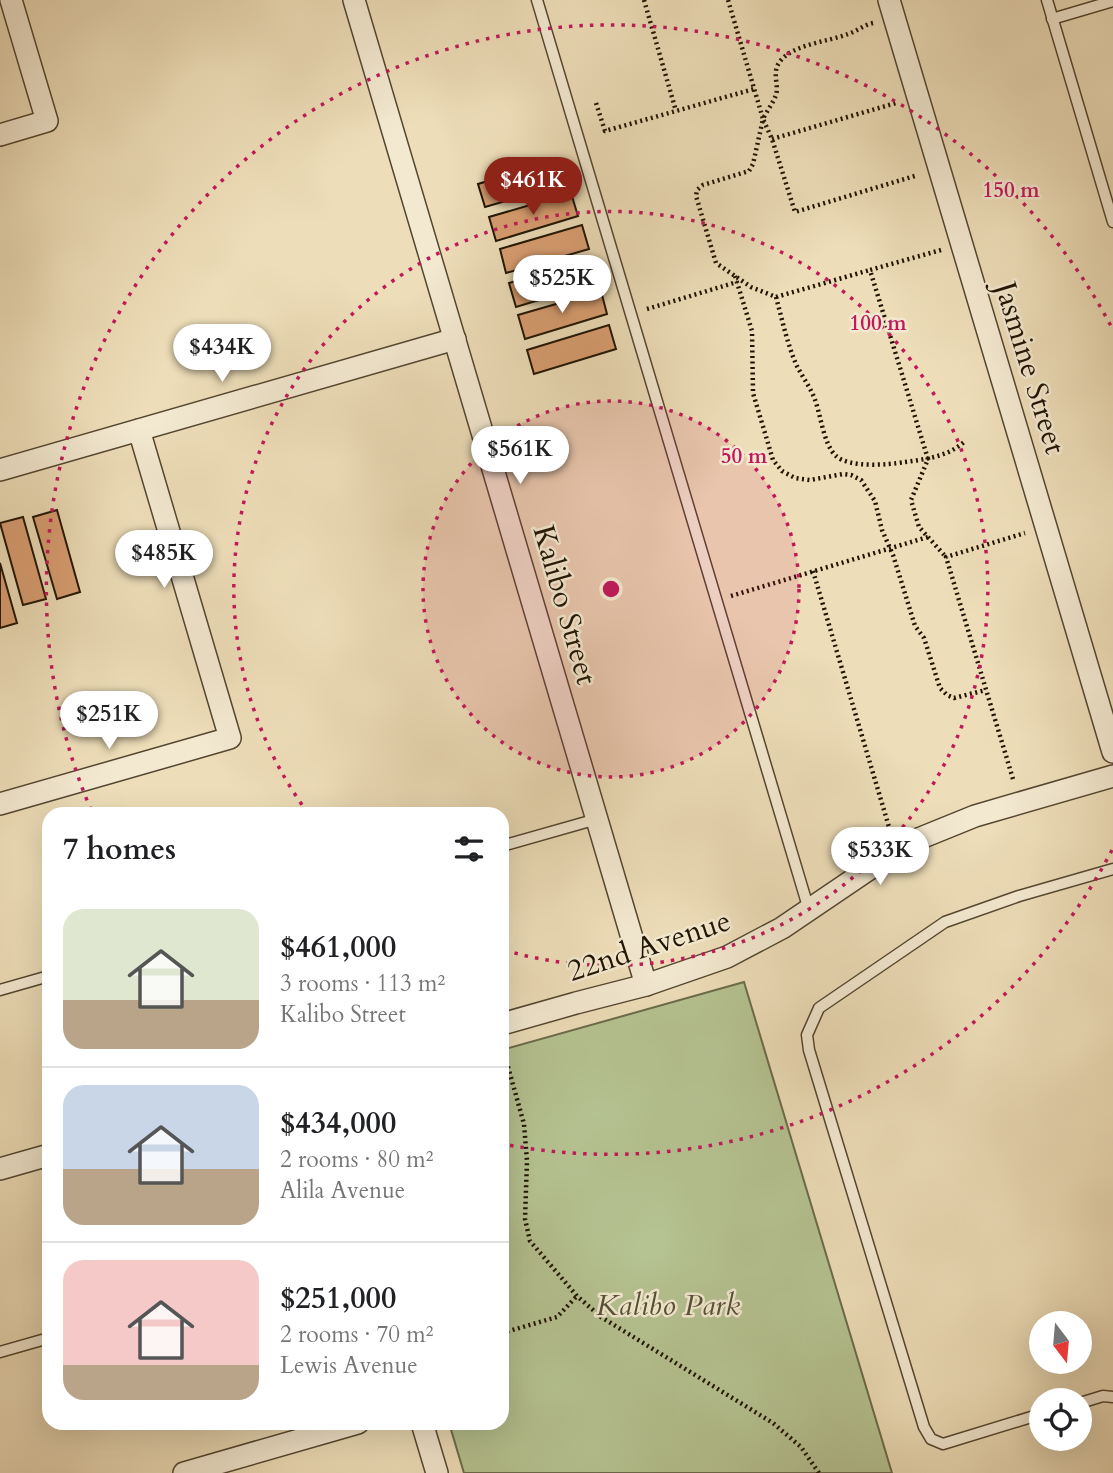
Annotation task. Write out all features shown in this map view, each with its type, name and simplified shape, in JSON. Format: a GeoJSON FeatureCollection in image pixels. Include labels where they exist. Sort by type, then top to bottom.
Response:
{"type":"FeatureCollection","features":[{"type":"Feature","properties":{"kind":"street"},"geometry":{"type":"LineString","coordinates":[[0,135],[47,121],[11,0]]}},
{"type":"Feature","properties":{"kind":"street","name":"Kalibo Street"},"geometry":{"type":"LineString","coordinates":[[354,0],[646,985]]}},
{"type":"Feature","properties":{"kind":"street","name":"Jasmine Street"},"geometry":{"type":"LineString","coordinates":[[889,0],[1113,752]]}},
{"type":"Feature","properties":{"kind":"street"},"geometry":{"type":"LineString","coordinates":[[0,470],[455,339]]}},
{"type":"Feature","properties":{"kind":"street"},"geometry":{"type":"LineString","coordinates":[[0,804],[230,738],[139,430]]}},
{"type":"Feature","properties":{"kind":"street","name":"22nd Avenue"},"geometry":{"type":"LineString","coordinates":[[509,1022],[646,985],[727,957],[782,928],[906,844],[975,816],[1113,776]]}},
{"type":"Feature","properties":{"kind":"street"},"geometry":{"type":"LineString","coordinates":[[0,1169],[42,1157]]}},
{"type":"Feature","properties":{"kind":"street"},"geometry":{"type":"LineString","coordinates":[[184,1473],[334,1430]]}},
{"type":"Feature","properties":{"kind":"street"},"geometry":{"type":"LineString","coordinates":[[424,1430],[437,1473]]}},
{"type":"Feature","properties":{"kind":"lane"},"geometry":{"type":"LineString","coordinates":[[537,0],[809,910]]}},
{"type":"Feature","properties":{"kind":"lane"},"geometry":{"type":"LineString","coordinates":[[1047,0],[1113,222]]}},
{"type":"Feature","properties":{"kind":"lane"},"geometry":{"type":"LineString","coordinates":[[1052,19],[1113,1]]}},
{"type":"Feature","properties":{"kind":"lane"},"geometry":{"type":"LineString","coordinates":[[509,844],[597,819]]}},
{"type":"Feature","properties":{"kind":"lane"},"geometry":{"type":"LineString","coordinates":[[1029,1419],[943,1444],[931,1439],[924,1427],[813,1063],[807,1035],[819,1008],[945,922],[1019,896],[1113,869]]}},
{"type":"Feature","properties":{"kind":"lane"},"geometry":{"type":"LineString","coordinates":[[0,990],[42,978]]}},
{"type":"Feature","properties":{"kind":"lane"},"geometry":{"type":"LineString","coordinates":[[0,1352],[42,1340]]}},
{"type":"Feature","properties":{"kind":"lane"},"geometry":{"type":"LineString","coordinates":[[1092,1399],[1103,1396],[1113,1397]]}},
{"type":"Feature","properties":{"kind":"path"},"geometry":{"type":"LineString","coordinates":[[643,0],[676,111]]}},
{"type":"Feature","properties":{"kind":"path"},"geometry":{"type":"LineString","coordinates":[[728,0],[763,119],[795,212],[929,172]]}},
{"type":"Feature","properties":{"kind":"path"},"geometry":{"type":"LineString","coordinates":[[875,22],[851,33],[797,50],[779,63],[776,70],[777,92],[763,119],[753,164],[749,170],[703,185],[697,190],[696,196],[716,263],[736,279],[776,297],[951,247]]}},
{"type":"Feature","properties":{"kind":"path"},"geometry":{"type":"LineString","coordinates":[[596,103],[605,131],[754,89]]}},
{"type":"Feature","properties":{"kind":"path"},"geometry":{"type":"LineString","coordinates":[[772,139],[907,100]]}},
{"type":"Feature","properties":{"kind":"path"},"geometry":{"type":"LineString","coordinates":[[870,270],[928,459],[911,500],[919,527],[946,557],[1013,779]]}},
{"type":"Feature","properties":{"kind":"path"},"geometry":{"type":"LineString","coordinates":[[631,314],[736,279]]}},
{"type":"Feature","properties":{"kind":"path"},"geometry":{"type":"LineString","coordinates":[[736,279],[752,331],[753,393],[773,460],[782,471],[795,478],[810,480],[843,474],[861,480],[875,500],[881,530],[893,555],[915,626],[925,638],[940,688],[954,698],[986,690]]}},
{"type":"Feature","properties":{"kind":"path"},"geometry":{"type":"LineString","coordinates":[[776,297],[795,362],[814,398],[834,455],[842,461],[860,464],[899,463],[928,459],[954,451],[964,442]]}},
{"type":"Feature","properties":{"kind":"path"},"geometry":{"type":"LineString","coordinates":[[843,474],[847,461]]}},
{"type":"Feature","properties":{"kind":"path"},"geometry":{"type":"LineString","coordinates":[[946,557],[1034,530]]}},
{"type":"Feature","properties":{"kind":"path"},"geometry":{"type":"LineString","coordinates":[[716,600],[928,537]]}},
{"type":"Feature","properties":{"kind":"path"},"geometry":{"type":"LineString","coordinates":[[813,571],[889,827]]}},
{"type":"Feature","properties":{"kind":"path"},"geometry":{"type":"LineString","coordinates":[[509,1070],[524,1124],[527,1161],[525,1219],[530,1241],[577,1296],[601,1317],[773,1423],[801,1447],[819,1473]]}},
{"type":"Feature","properties":{"kind":"path"},"geometry":{"type":"LineString","coordinates":[[509,1331],[557,1317],[577,1296]]}},
{"type":"Feature","properties":{"kind":"green space","name":"Kalibo Park"},"geometry":{"type":"Polygon","coordinates":[[[744,982],[892,1473],[464,1473],[451,1430],[509,1430],[509,1048],[744,982]]]}},
{"type":"Feature","properties":{"kind":"building"},"geometry":{"type":"Polygon","coordinates":[[[560,159],[567,183],[485,207],[478,184],[560,159]]]}},
{"type":"Feature","properties":{"kind":"building"},"geometry":{"type":"Polygon","coordinates":[[[571,193],[578,216],[496,241],[489,217],[571,193]]]}},
{"type":"Feature","properties":{"kind":"building"},"geometry":{"type":"Polygon","coordinates":[[[582,225],[589,249],[506,273],[500,249],[582,225]]]}},
{"type":"Feature","properties":{"kind":"building"},"geometry":{"type":"Polygon","coordinates":[[[591,259],[598,282],[516,307],[509,283],[591,259]]]}},
{"type":"Feature","properties":{"kind":"building"},"geometry":{"type":"Polygon","coordinates":[[[601,291],[607,314],[525,339],[518,315],[601,291]]]}},
{"type":"Feature","properties":{"kind":"building"},"geometry":{"type":"Polygon","coordinates":[[[609,325],[616,349],[534,374],[527,350],[609,325]]]}},
{"type":"Feature","properties":{"kind":"building"},"geometry":{"type":"Polygon","coordinates":[[[57,510],[80,592],[57,599],[33,517],[57,510]]]}},
{"type":"Feature","properties":{"kind":"building"},"geometry":{"type":"Polygon","coordinates":[[[23,517],[46,599],[23,605],[0,523],[23,517]]]}},
{"type":"Feature","properties":{"kind":"building"},"geometry":{"type":"Polygon","coordinates":[[[0,563],[17,623],[0,628],[0,563]]]}}]}
